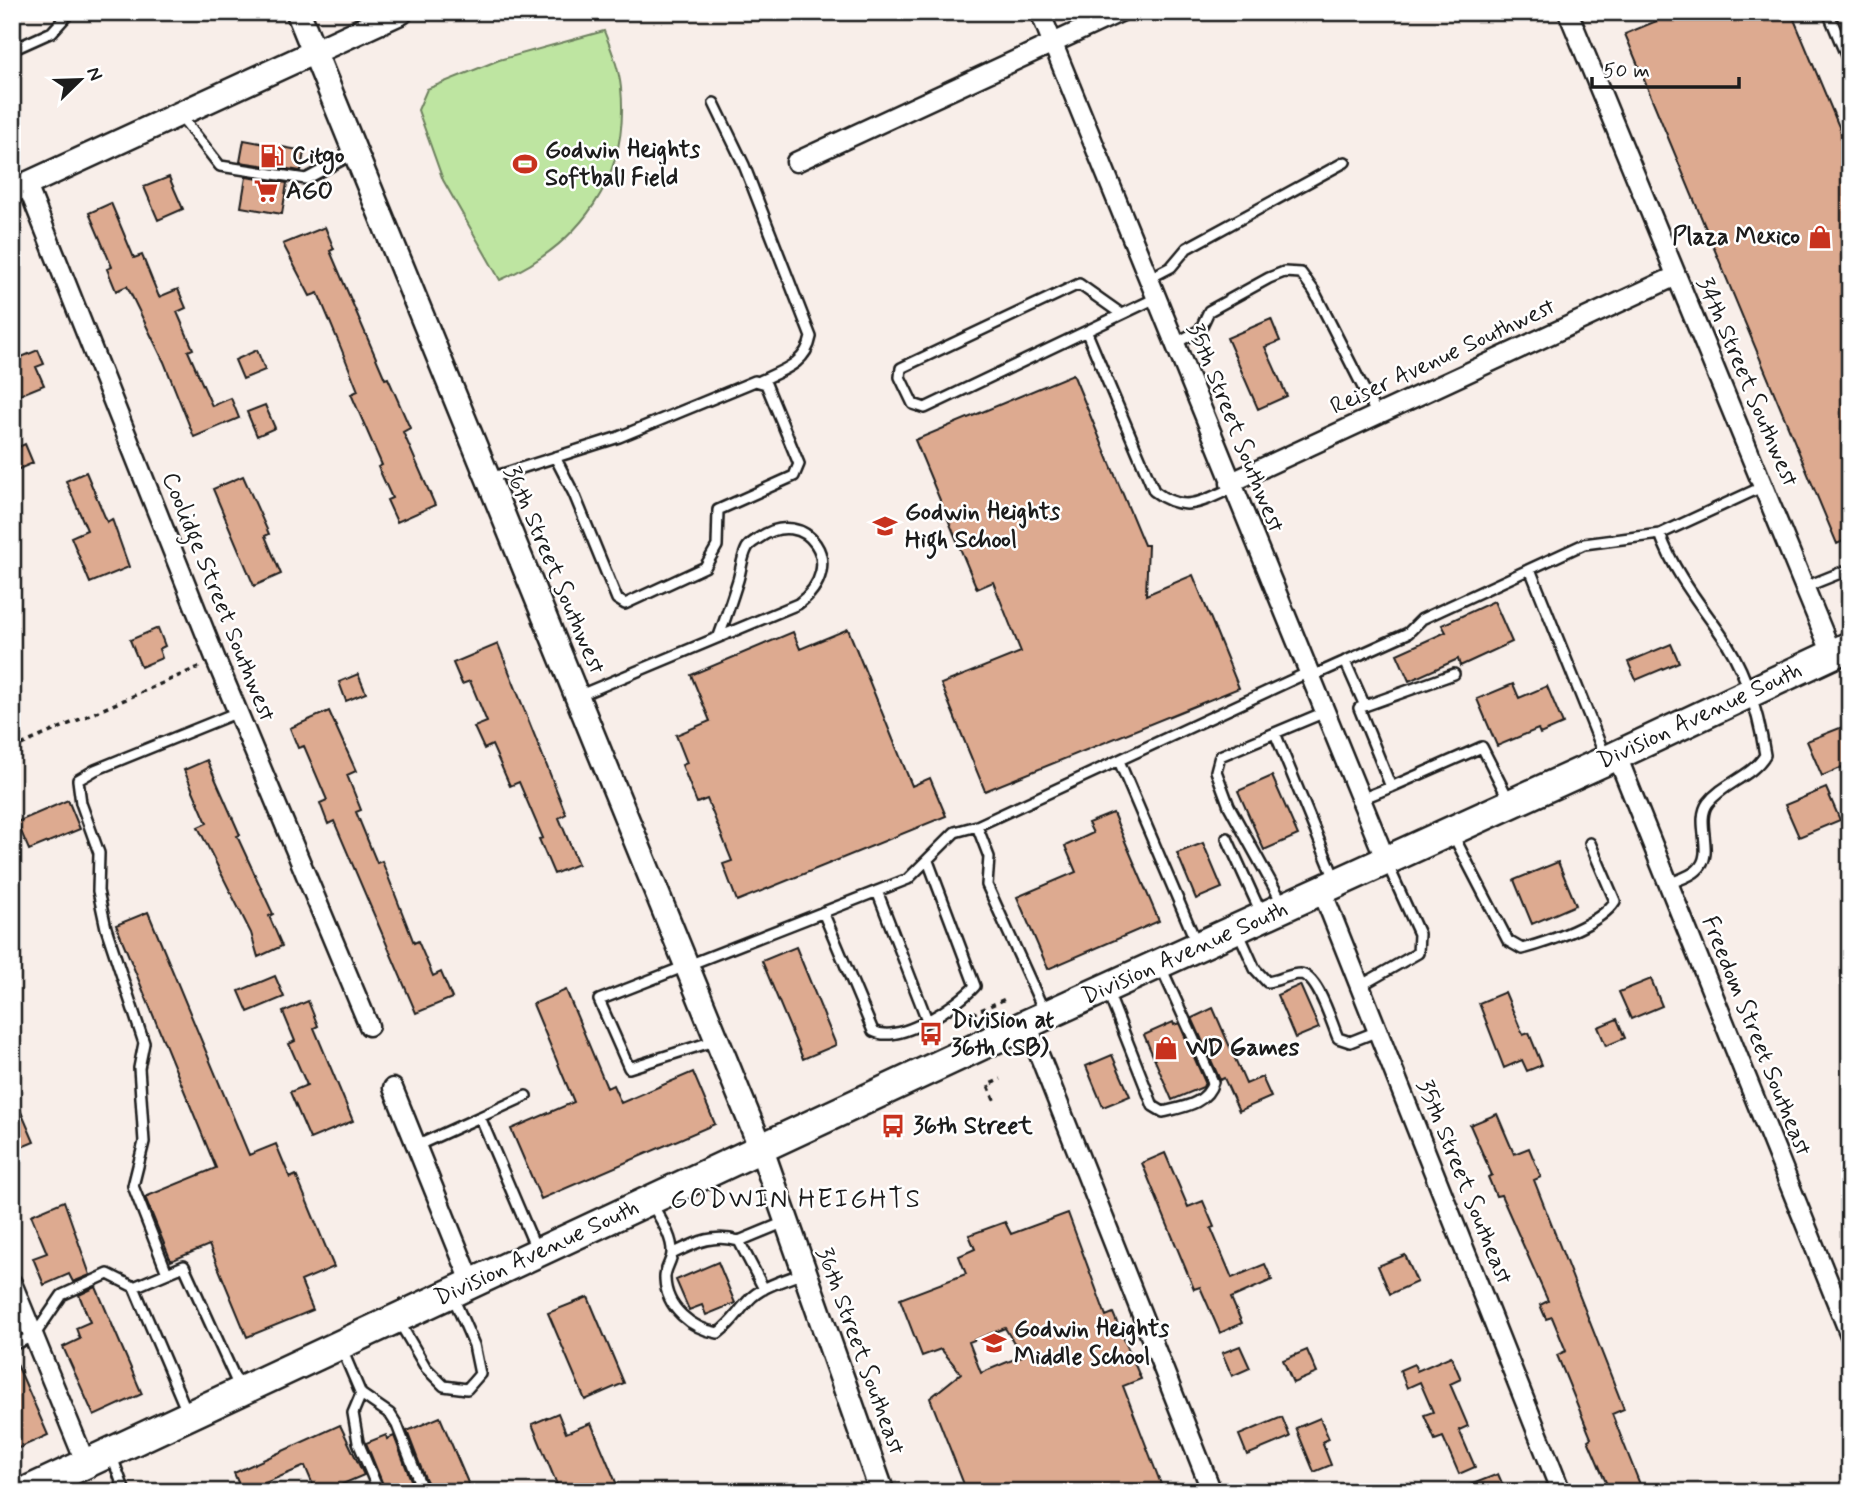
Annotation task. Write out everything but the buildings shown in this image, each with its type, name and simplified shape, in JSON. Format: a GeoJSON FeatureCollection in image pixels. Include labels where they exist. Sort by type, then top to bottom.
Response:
{"type":"FeatureCollection","features":[{"type":"Feature","properties":{"kind":"main road","name":"Division Avenue South"},"geometry":{"type":"LineString","coordinates":[[30,1491],[1036,1020],[1330,888],[1841,650]]}},
{"type":"Feature","properties":{"kind":"street","name":"36th Street Southwest"},"geometry":{"type":"LineString","coordinates":[[298,12],[761,1148]]}},
{"type":"Feature","properties":{"kind":"street"},"geometry":{"type":"LineString","coordinates":[[20,188],[401,12]]}},
{"type":"Feature","properties":{"kind":"street","name":"35th Street Southwest"},"geometry":{"type":"LineString","coordinates":[[1040,12],[1386,861]]}},
{"type":"Feature","properties":{"kind":"street"},"geometry":{"type":"LineString","coordinates":[[796,162],[1120,12]]}},
{"type":"Feature","properties":{"kind":"street","name":"34th Street Southwest"},"geometry":{"type":"LineString","coordinates":[[1573,14],[1676,276],[1805,587],[1841,650]]}},
{"type":"Feature","properties":{"kind":"street","name":"Coolidge Street Southwest"},"geometry":{"type":"LineString","coordinates":[[20,188],[369,1027]]}},
{"type":"Feature","properties":{"kind":"street","name":"Reiser Avenue Southwest"},"geometry":{"type":"LineString","coordinates":[[1231,485],[1676,276]]}},
{"type":"Feature","properties":{"kind":"street","name":"Freedom Street Southeast"},"geometry":{"type":"LineString","coordinates":[[1612,758],[1668,884],[1850,1335]]}},
{"type":"Feature","properties":{"kind":"street","name":"35th Street Southeast"},"geometry":{"type":"LineString","coordinates":[[1330,888],[1360,986],[1561,1492]]}},
{"type":"Feature","properties":{"kind":"street"},"geometry":{"type":"LineString","coordinates":[[1036,1020],[1212,1492]]}},
{"type":"Feature","properties":{"kind":"street"},"geometry":{"type":"LineString","coordinates":[[393,1088],[416,1146],[462,1288]]}},
{"type":"Feature","properties":{"kind":"street","name":"36th Street Southeast"},"geometry":{"type":"LineString","coordinates":[[761,1148],[883,1492]]}},
{"type":"Feature","properties":{"kind":"street"},"geometry":{"type":"LineString","coordinates":[[12,1283],[34,1336],[98,1458]]}},
{"type":"Feature","properties":{"kind":"lane"},"geometry":{"type":"LineString","coordinates":[[12,50],[52,32],[70,12]]}},
{"type":"Feature","properties":{"kind":"lane"},"geometry":{"type":"LineString","coordinates":[[1828,12],[1847,50],[1850,65]]}},
{"type":"Feature","properties":{"kind":"lane"},"geometry":{"type":"LineString","coordinates":[[488,478],[619,437],[760,381],[797,363],[808,351],[811,337],[744,165],[714,103]]}},
{"type":"Feature","properties":{"kind":"lane"},"geometry":{"type":"LineString","coordinates":[[179,114],[220,166],[306,179],[355,153]]}},
{"type":"Feature","properties":{"kind":"lane"},"geometry":{"type":"LineString","coordinates":[[1148,279],[1171,267],[1187,248],[1345,162]]}},
{"type":"Feature","properties":{"kind":"lane"},"geometry":{"type":"LineString","coordinates":[[1174,344],[1200,330],[1209,311],[1269,278],[1284,272],[1301,273],[1314,291],[1377,415]]}},
{"type":"Feature","properties":{"kind":"lane"},"geometry":{"type":"LineString","coordinates":[[1120,313],[1079,284],[901,368],[900,377],[914,404],[925,408],[1156,298]]}},
{"type":"Feature","properties":{"kind":"lane"},"geometry":{"type":"LineString","coordinates":[[1087,333],[1154,491],[1169,503],[1183,505],[1204,501],[1231,485]]}},
{"type":"Feature","properties":{"kind":"lane"},"geometry":{"type":"LineString","coordinates":[[555,457],[574,494],[617,598],[625,604],[632,603],[705,567],[717,546],[718,510],[794,476],[798,470],[799,464],[766,384],[760,381]]}},
{"type":"Feature","properties":{"kind":"lane"},"geometry":{"type":"LineString","coordinates":[[718,1040],[629,1068],[599,1000],[908,879],[955,832],[977,826],[1408,633],[1422,620],[1584,544],[1660,534],[1764,486]]}},
{"type":"Feature","properties":{"kind":"lane"},"geometry":{"type":"LineString","coordinates":[[578,696],[798,604],[813,593],[822,575],[819,551],[810,536],[791,528],[768,532],[747,546],[719,636]]}},
{"type":"Feature","properties":{"kind":"lane"},"geometry":{"type":"LineString","coordinates":[[1660,534],[1668,558],[1720,631],[1751,692],[1765,755],[1758,766],[1707,804],[1702,819],[1703,863],[1697,871],[1668,884]]}},
{"type":"Feature","properties":{"kind":"lane"},"geometry":{"type":"LineString","coordinates":[[1530,569],[1612,758]]}},
{"type":"Feature","properties":{"kind":"lane"},"geometry":{"type":"LineString","coordinates":[[1805,587],[1850,569]]}},
{"type":"Feature","properties":{"kind":"lane"},"geometry":{"type":"LineString","coordinates":[[1345,661],[1365,706]]}},
{"type":"Feature","properties":{"kind":"lane"},"geometry":{"type":"LineString","coordinates":[[1391,787],[1359,708],[1454,674]]}},
{"type":"Feature","properties":{"kind":"lane"},"geometry":{"type":"LineString","coordinates":[[167,1273],[133,1186],[144,1142],[139,1068],[144,1043],[106,928],[98,891],[99,853],[81,803],[78,780],[95,770],[238,712]]}},
{"type":"Feature","properties":{"kind":"lane"},"geometry":{"type":"LineString","coordinates":[[1274,913],[1216,771],[1220,756],[1325,712]]}},
{"type":"Feature","properties":{"kind":"lane"},"geometry":{"type":"LineString","coordinates":[[1275,733],[1330,888]]}},
{"type":"Feature","properties":{"kind":"lane"},"geometry":{"type":"LineString","coordinates":[[1361,799],[1482,747],[1511,804]]}},
{"type":"Feature","properties":{"kind":"lane"},"geometry":{"type":"LineString","coordinates":[[1119,761],[1198,947]]}},
{"type":"Feature","properties":{"kind":"lane"},"geometry":{"type":"LineString","coordinates":[[977,826],[989,857],[987,885],[1036,1020]]}},
{"type":"Feature","properties":{"kind":"lane"},"geometry":{"type":"LineString","coordinates":[[1451,832],[1508,941],[1522,949],[1543,944],[1608,913],[1615,901],[1590,843]]}},
{"type":"Feature","properties":{"kind":"lane"},"geometry":{"type":"LineString","coordinates":[[1227,838],[1274,913]]}},
{"type":"Feature","properties":{"kind":"lane"},"geometry":{"type":"LineString","coordinates":[[823,912],[873,1031],[881,1035],[892,1034],[927,1020],[960,1002],[975,986],[928,861]]}},
{"type":"Feature","properties":{"kind":"lane"},"geometry":{"type":"LineString","coordinates":[[1360,986],[1418,953],[1419,934],[1386,861]]}},
{"type":"Feature","properties":{"kind":"lane"},"geometry":{"type":"LineString","coordinates":[[877,891],[927,1020]]}},
{"type":"Feature","properties":{"kind":"lane"},"geometry":{"type":"LineString","coordinates":[[1238,929],[1260,978],[1267,982],[1295,975],[1309,977],[1316,985],[1338,1038],[1350,1042],[1378,1031]]}},
{"type":"Feature","properties":{"kind":"lane"},"geometry":{"type":"LineString","coordinates":[[1107,988],[1153,1106],[1163,1112],[1192,1105],[1211,1090],[1213,1082],[1160,964]]}},
{"type":"Feature","properties":{"kind":"lane"},"geometry":{"type":"LineString","coordinates":[[416,1146],[526,1096]]}},
{"type":"Feature","properties":{"kind":"lane"},"geometry":{"type":"LineString","coordinates":[[480,1117],[538,1252]]}},
{"type":"Feature","properties":{"kind":"lane"},"geometry":{"type":"LineString","coordinates":[[650,1200],[668,1237],[672,1254],[664,1280],[671,1301],[682,1317],[703,1331],[718,1333],[735,1321],[749,1300],[764,1289],[805,1273]]}},
{"type":"Feature","properties":{"kind":"lane"},"geometry":{"type":"LineString","coordinates":[[672,1254],[706,1238],[724,1236],[739,1241],[786,1222]]}},
{"type":"Feature","properties":{"kind":"lane"},"geometry":{"type":"LineString","coordinates":[[739,1241],[764,1289]]}},
{"type":"Feature","properties":{"kind":"lane"},"geometry":{"type":"LineString","coordinates":[[134,1287],[184,1266],[241,1391]]}},
{"type":"Feature","properties":{"kind":"lane"},"geometry":{"type":"LineString","coordinates":[[12,1345],[34,1336],[62,1295],[108,1274],[134,1287],[188,1416]]}},
{"type":"Feature","properties":{"kind":"lane"},"geometry":{"type":"LineString","coordinates":[[397,1319],[426,1367],[444,1386],[467,1389],[480,1374],[462,1288]]}},
{"type":"Feature","properties":{"kind":"lane"},"geometry":{"type":"LineString","coordinates":[[340,1345],[361,1394],[390,1414],[424,1492]]}},
{"type":"Feature","properties":{"kind":"lane"},"geometry":{"type":"LineString","coordinates":[[361,1394],[352,1413],[358,1442],[379,1492]]}},
{"type":"Feature","properties":{"kind":"lane"},"geometry":{"type":"LineString","coordinates":[[98,1458],[125,1492]]}},
{"type":"Feature","properties":{"kind":"path"},"geometry":{"type":"LineString","coordinates":[[12,749],[216,660]]}},
{"type":"Feature","properties":{"kind":"path"},"geometry":{"type":"LineString","coordinates":[[972,1014],[1005,999]]}},
{"type":"Feature","properties":{"kind":"path"},"geometry":{"type":"LineString","coordinates":[[994,1100],[988,1085],[1001,1079]]}},
{"type":"Feature","properties":{"kind":"green space","name":"Godwin Heights Softball Field"},"geometry":{"type":"Polygon","coordinates":[[[604,31],[617,66],[622,121],[617,151],[608,179],[594,205],[576,228],[554,248],[500,280],[443,180],[418,110],[427,89],[499,60],[604,31]]]}},
{"type":"Feature","properties":{"kind":"place","name":"Citgo"},"geometry":{"type":"Point","coordinates":[272,156]}},
{"type":"Feature","properties":{"kind":"place","name":"Godwin Heights Softball Field"},"geometry":{"type":"Point","coordinates":[525,164]}},
{"type":"Feature","properties":{"kind":"place","name":"AGO"},"geometry":{"type":"Point","coordinates":[266,191]}},
{"type":"Feature","properties":{"kind":"place","name":"Plaza Mexico"},"geometry":{"type":"Point","coordinates":[1820,237]}},
{"type":"Feature","properties":{"kind":"place","name":"Godwin Heights High School"},"geometry":{"type":"Point","coordinates":[885,526]}},
{"type":"Feature","properties":{"kind":"place","name":"Division at 36th (SB)"},"geometry":{"type":"Point","coordinates":[931,1034]}},
{"type":"Feature","properties":{"kind":"place","name":"WD Games"},"geometry":{"type":"Point","coordinates":[1166,1048]}},
{"type":"Feature","properties":{"kind":"place","name":"36th Street"},"geometry":{"type":"Point","coordinates":[893,1126]}},
{"type":"Feature","properties":{"kind":"place","name":"Godwin Heights Middle School"},"geometry":{"type":"Point","coordinates":[994,1343]}},
{"type":"Feature","properties":{"kind":"district","name":"GODWIN HEIGHTS"},"geometry":{"type":"Point","coordinates":[796,1200]}}]}
